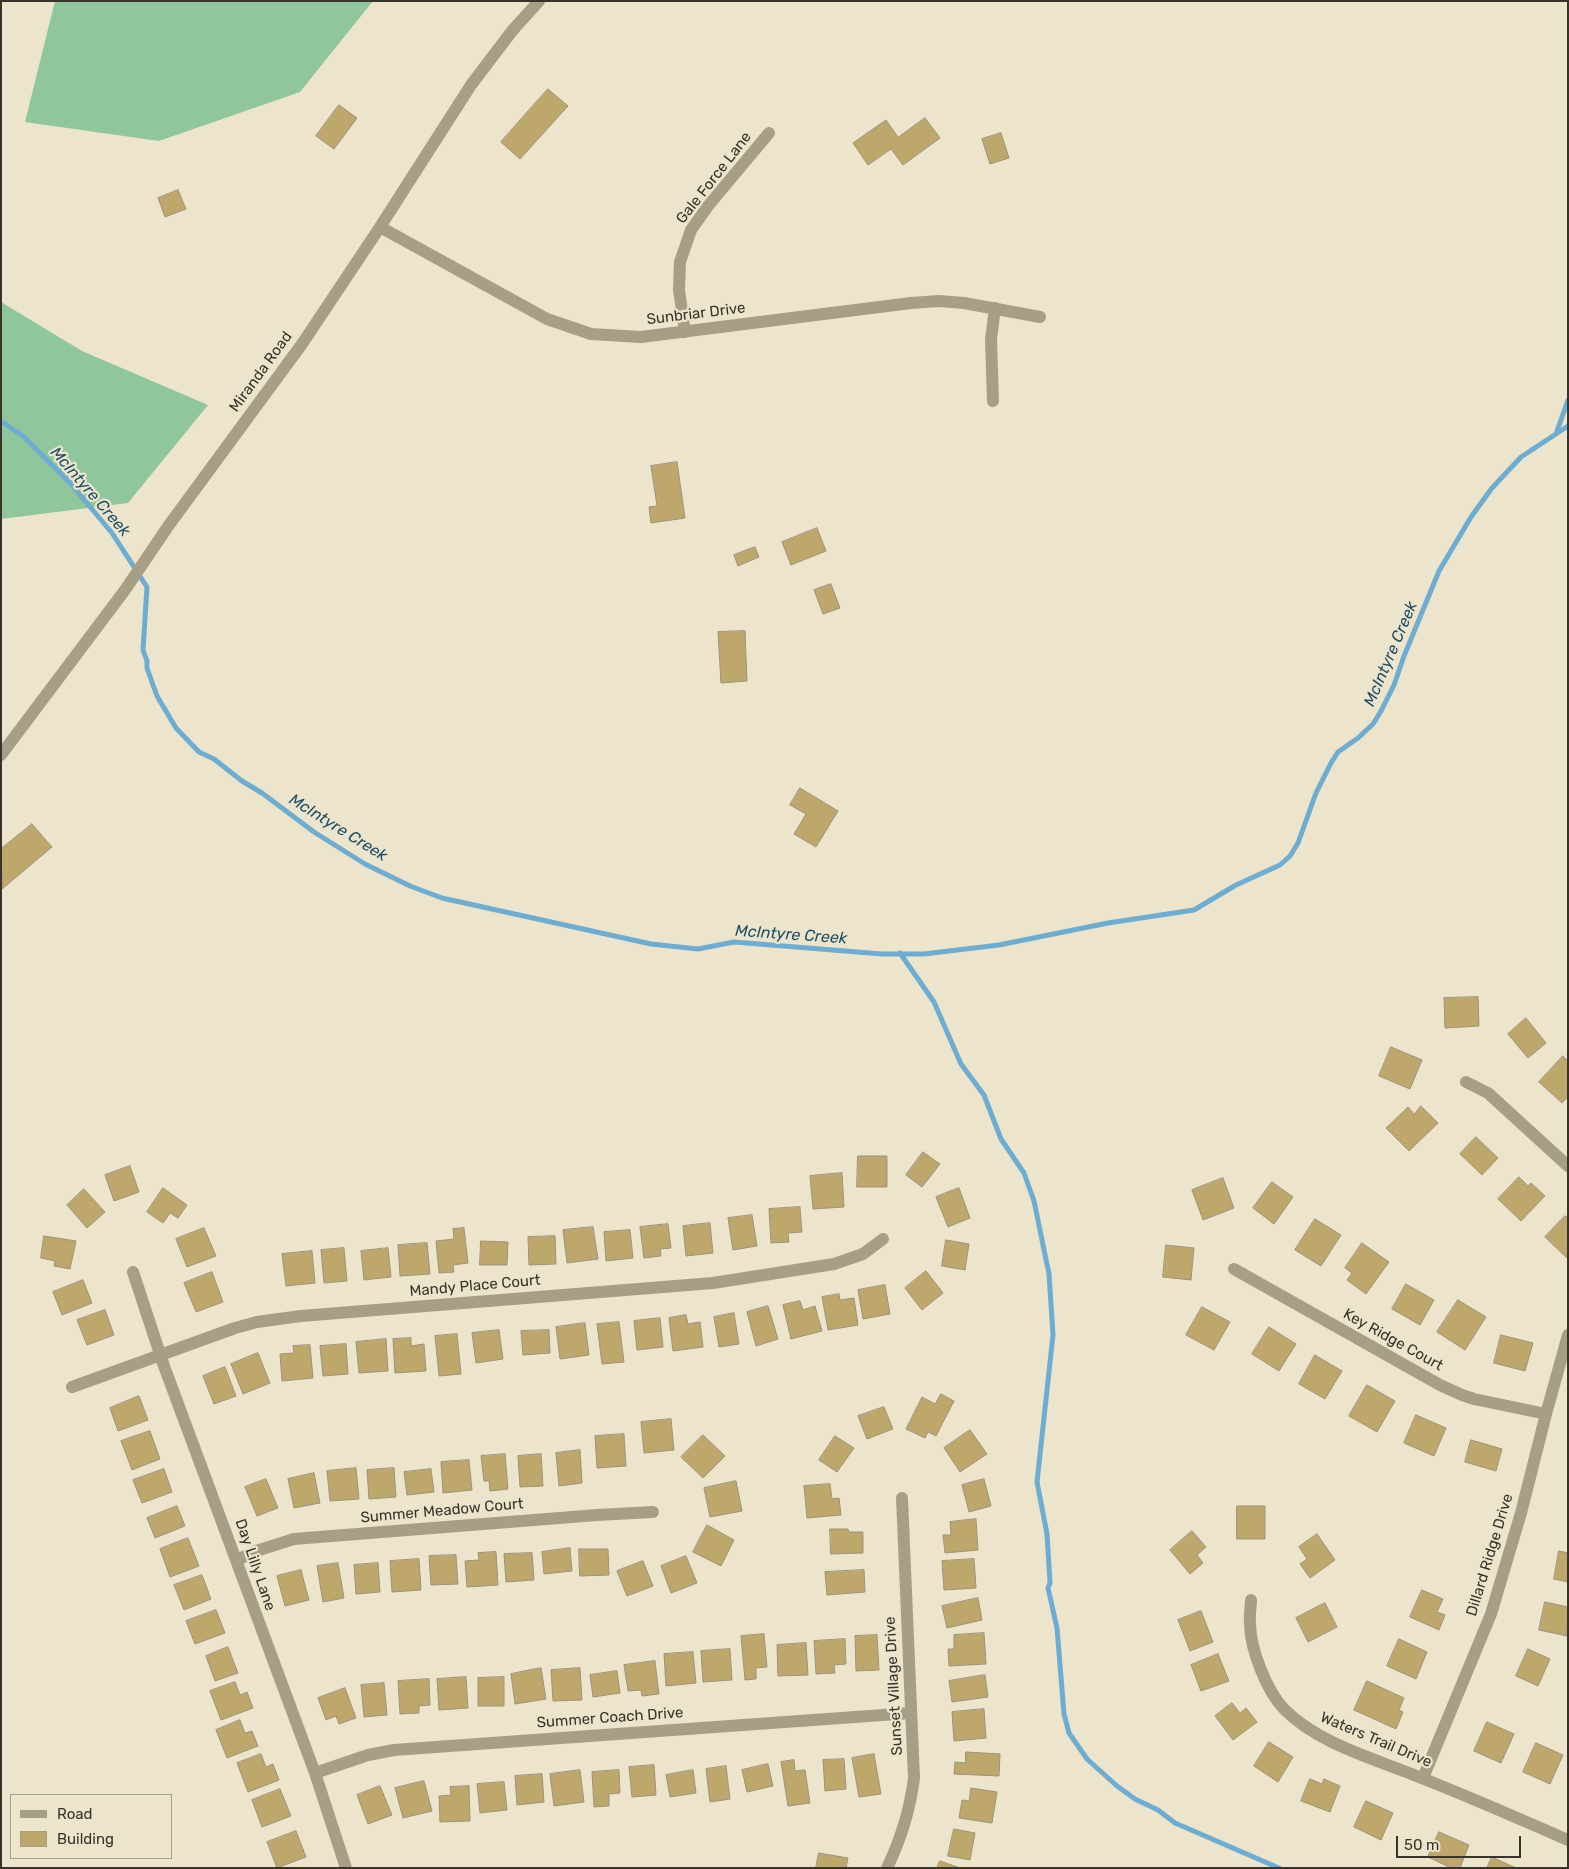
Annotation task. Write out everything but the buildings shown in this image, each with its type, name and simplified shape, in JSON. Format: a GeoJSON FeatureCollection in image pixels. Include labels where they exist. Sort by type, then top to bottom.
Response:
{"type":"FeatureCollection","features":[{"type":"Feature","properties":{"kind":"street","name":"Miranda Road"},"geometry":{"type":"LineString","coordinates":[[1,755],[125,590],[302,344],[471,85],[512,31],[539,1]]}},
{"type":"Feature","properties":{"kind":"street","name":"Gale Force Lane"},"geometry":{"type":"LineString","coordinates":[[685,332],[679,290],[680,262],[691,230],[769,133]]}},
{"type":"Feature","properties":{"kind":"street","name":"Sunbriar Drive"},"geometry":{"type":"LineString","coordinates":[[380,227],[547,319],[591,334],[640,337],[939,301],[964,303],[1040,317]]}},
{"type":"Feature","properties":{"kind":"street"},"geometry":{"type":"LineString","coordinates":[[993,401],[991,339],[995,308]]}},
{"type":"Feature","properties":{"kind":"street"},"geometry":{"type":"LineString","coordinates":[[1466,1082],[1488,1093],[1568,1166]]}},
{"type":"Feature","properties":{"kind":"street","name":"Mandy Place Court"},"geometry":{"type":"LineString","coordinates":[[72,1387],[160,1354],[257,1322],[301,1316],[713,1283],[834,1264],[863,1254],[883,1239]]}},
{"type":"Feature","properties":{"kind":"street","name":"Key Ridge Court"},"geometry":{"type":"LineString","coordinates":[[1234,1269],[1440,1385],[1462,1395],[1546,1414]]}},
{"type":"Feature","properties":{"kind":"street","name":"Day Lilly Lane"},"geometry":{"type":"LineString","coordinates":[[133,1272],[160,1354],[315,1773],[346,1868]]}},
{"type":"Feature","properties":{"kind":"street","name":"Dillard Ridge Drive"},"geometry":{"type":"LineString","coordinates":[[1423,1778],[1491,1614],[1521,1513],[1568,1335]]}},
{"type":"Feature","properties":{"kind":"street","name":"Sunset Village Drive"},"geometry":{"type":"LineString","coordinates":[[887,1868],[898,1846],[911,1800],[914,1759],[902,1498]]}},
{"type":"Feature","properties":{"kind":"street","name":"Summer Meadow Court"},"geometry":{"type":"LineString","coordinates":[[237,1560],[256,1551],[294,1539],[653,1512]]}},
{"type":"Feature","properties":{"kind":"street","name":"Waters Trail Drive"},"geometry":{"type":"LineString","coordinates":[[1251,1600],[1250,1624],[1260,1668],[1271,1690],[1284,1709],[1304,1727],[1362,1756],[1423,1778],[1568,1840]]}},
{"type":"Feature","properties":{"kind":"street","name":"Summer Coach Drive"},"geometry":{"type":"LineString","coordinates":[[315,1773],[368,1755],[394,1750],[475,1746],[911,1713]]}},
{"type":"Feature","properties":{"kind":"green space"},"geometry":{"type":"Polygon","coordinates":[[[55,1],[373,1],[300,92],[159,141],[25,122],[55,1]]]}},
{"type":"Feature","properties":{"kind":"green space"},"geometry":{"type":"Polygon","coordinates":[[[1,302],[82,351],[208,405],[128,503],[1,519],[1,302]]]}},
{"type":"Feature","properties":{"kind":"waterway"},"geometry":{"type":"LineString","coordinates":[[1557,431],[1568,400]]}},
{"type":"Feature","properties":{"kind":"waterway","name":"McIntyre Creek"},"geometry":{"type":"LineString","coordinates":[[1,421],[23,436],[70,483],[112,533],[147,587],[143,650],[157,696],[176,728],[199,752],[214,759],[314,832],[365,864],[410,886],[442,898],[651,944],[698,949],[734,942],[882,954],[924,954],[999,945],[1108,923],[1194,910],[1236,885],[1280,865],[1290,856],[1298,843],[1316,793],[1338,752],[1358,738],[1373,724],[1381,711],[1394,685],[1439,571],[1471,517],[1492,488],[1521,457],[1568,426]]}},
{"type":"Feature","properties":{"kind":"waterway"},"geometry":{"type":"LineString","coordinates":[[900,953],[934,1002],[961,1064],[984,1095],[1001,1139],[1024,1173],[1034,1201],[1049,1274],[1053,1335],[1037,1482],[1047,1534],[1050,1583],[1048,1588],[1057,1628],[1064,1714],[1069,1733],[1087,1759],[1117,1786],[1135,1799],[1158,1810],[1175,1823],[1279,1868]]}}]}
